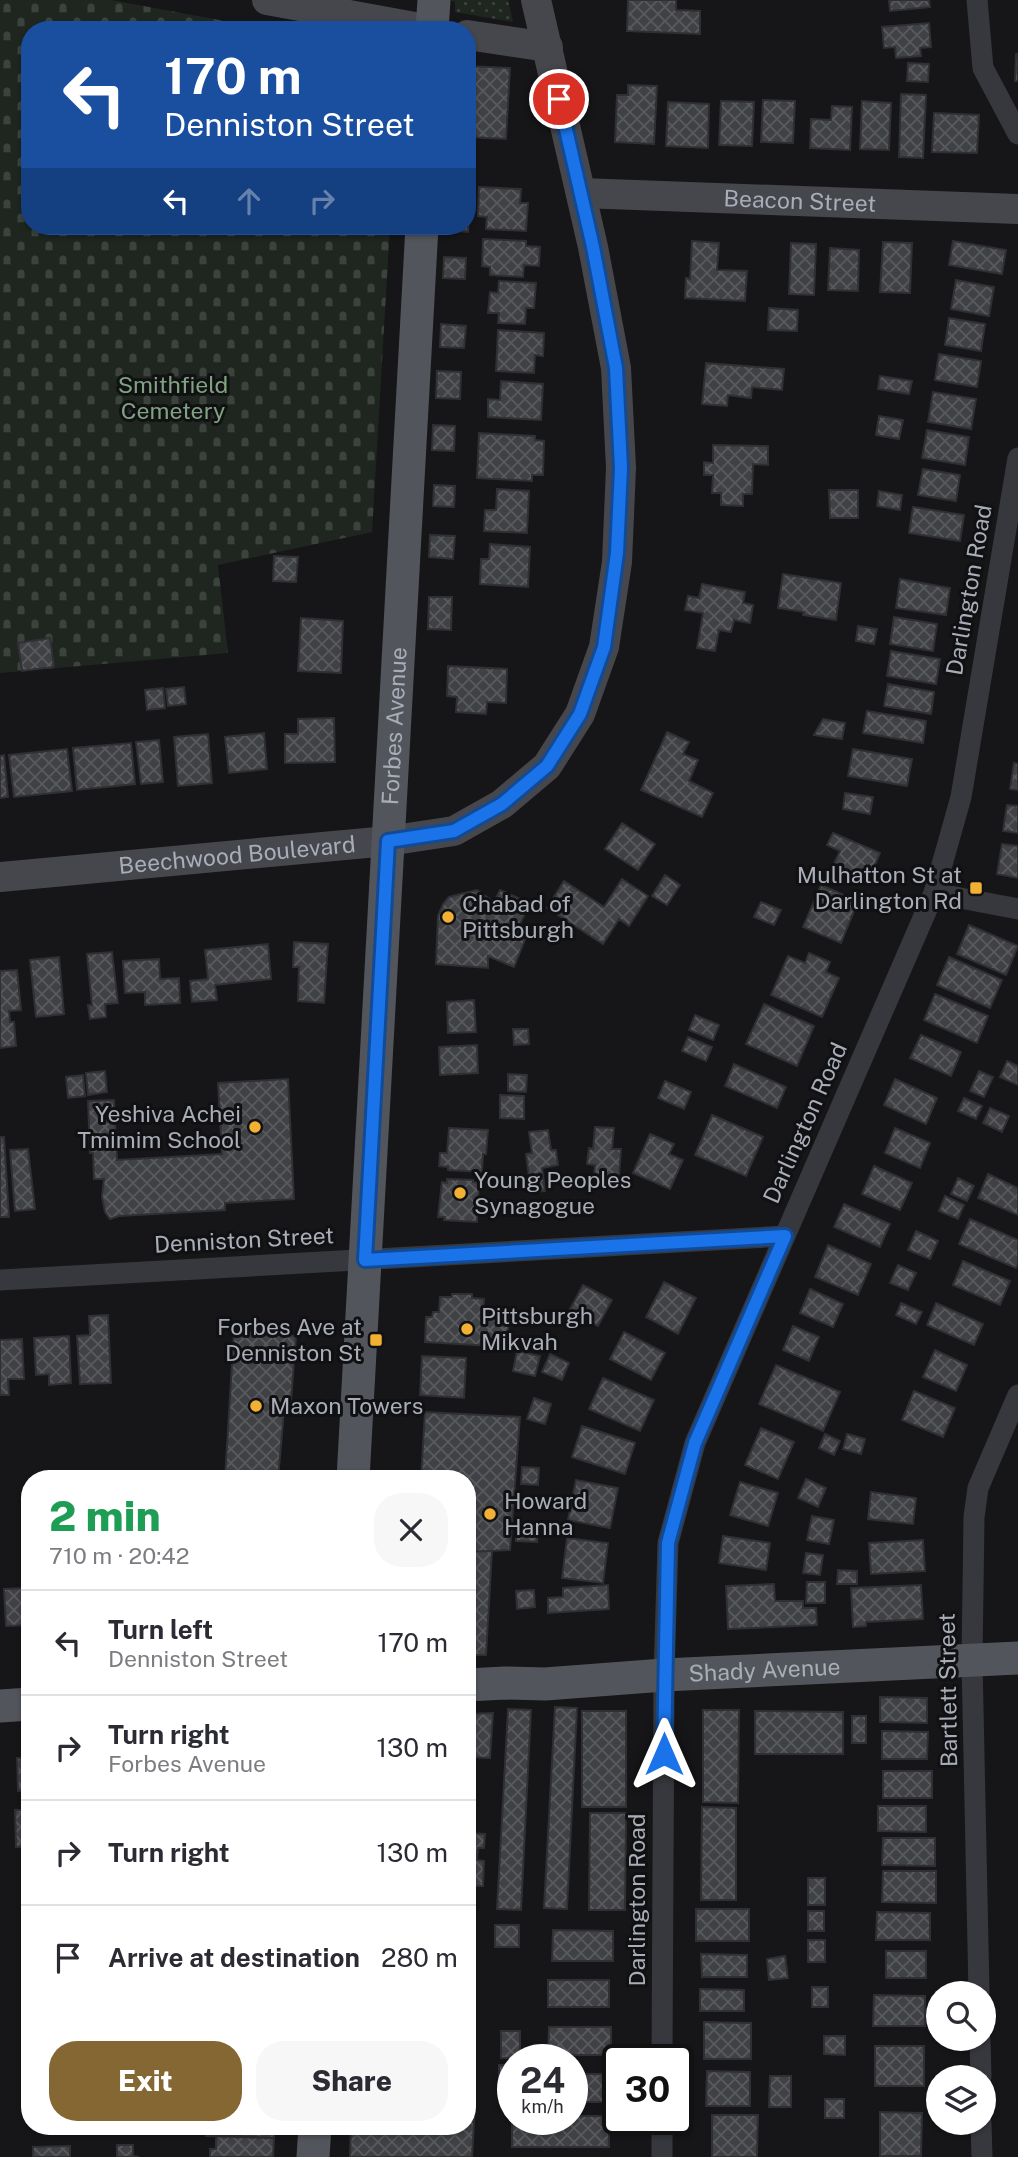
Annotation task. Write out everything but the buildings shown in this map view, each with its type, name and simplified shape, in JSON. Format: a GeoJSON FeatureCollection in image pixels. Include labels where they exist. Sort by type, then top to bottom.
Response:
{"type":"FeatureCollection","features":[{"type":"Feature","properties":{"kind":"main road"},"geometry":{"type":"LineString","coordinates":[[267,0],[382,21]]}},
{"type":"Feature","properties":{"kind":"main road"},"geometry":{"type":"LineString","coordinates":[[433,21],[434,0]]}},
{"type":"Feature","properties":{"kind":"main road","name":"Beechwood Boulevard"},"geometry":{"type":"LineString","coordinates":[[0,877],[388,841],[454,831],[502,804],[547,766],[580,714],[604,647],[617,553],[621,468],[616,380],[596,260],[536,0]]}},
{"type":"Feature","properties":{"kind":"main road"},"geometry":{"type":"LineString","coordinates":[[476,36],[548,47]]}},
{"type":"Feature","properties":{"kind":"main road","name":"Beacon Street"},"geometry":{"type":"LineString","coordinates":[[581,193],[1018,209]]}},
{"type":"Feature","properties":{"kind":"main road","name":"Forbes Avenue"},"geometry":{"type":"LineString","coordinates":[[353,1470],[422,235]]}},
{"type":"Feature","properties":{"kind":"main road","name":"Shady Avenue"},"geometry":{"type":"LineString","coordinates":[[476,1685],[545,1684],[664,1675],[1018,1658]]}},
{"type":"Feature","properties":{"kind":"main road"},"geometry":{"type":"LineString","coordinates":[[0,1706],[21,1705]]}},
{"type":"Feature","properties":{"kind":"main road"},"geometry":{"type":"LineString","coordinates":[[313,2157],[314,2135]]}},
{"type":"Feature","properties":{"kind":"street"},"geometry":{"type":"LineString","coordinates":[[977,0],[983,68],[1018,134]]}},
{"type":"Feature","properties":{"kind":"street","name":"Darlington Road"},"geometry":{"type":"LineString","coordinates":[[662,2044],[664,1675],[668,1543],[691,1456],[934,893],[961,797],[1018,458]]}},
{"type":"Feature","properties":{"kind":"street"},"geometry":{"type":"LineString","coordinates":[[934,893],[1018,909]]}},
{"type":"Feature","properties":{"kind":"street","name":"Denniston Street"},"geometry":{"type":"LineString","coordinates":[[0,1280],[785,1236]]}},
{"type":"Feature","properties":{"kind":"street","name":"Bartlett Street"},"geometry":{"type":"LineString","coordinates":[[979,1981],[972,1660],[974,1517],[978,1488],[1018,1395]]}},
{"type":"Feature","properties":{"kind":"street"},"geometry":{"type":"LineString","coordinates":[[662,2135],[662,2157]]}},
{"type":"Feature","properties":{"kind":"street"},"geometry":{"type":"LineString","coordinates":[[981,2135],[982,2157]]}},
{"type":"Feature","properties":{"kind":"green space","name":"Smithfield Cemetery"},"geometry":{"type":"Polygon","coordinates":[[[0,0],[111,0],[225,21],[21,21],[21,235],[389,235],[372,532],[218,565],[228,653],[0,673],[0,0]]]}},
{"type":"Feature","properties":{"kind":"green space"},"geometry":{"type":"Polygon","coordinates":[[[450,0],[508,0],[513,22],[455,12],[455,2],[450,0]]]}},
{"type":"Feature","properties":{"kind":"place","name":"Mulhatton St at Darlington Rd"},"geometry":{"type":"Point","coordinates":[976,888]}},
{"type":"Feature","properties":{"kind":"place","name":"Chabad of Pittsburgh"},"geometry":{"type":"Point","coordinates":[448,917]}},
{"type":"Feature","properties":{"kind":"place","name":"Yeshiva Achei Tmimim School"},"geometry":{"type":"Point","coordinates":[255,1127]}},
{"type":"Feature","properties":{"kind":"place","name":"Young Peoples Synagogue"},"geometry":{"type":"Point","coordinates":[460,1193]}},
{"type":"Feature","properties":{"kind":"place","name":"Pittsburgh Mikvah"},"geometry":{"type":"Point","coordinates":[467,1329]}},
{"type":"Feature","properties":{"kind":"place","name":"Forbes Ave at Denniston St"},"geometry":{"type":"Point","coordinates":[376,1340]}},
{"type":"Feature","properties":{"kind":"place","name":"Maxon Towers"},"geometry":{"type":"Point","coordinates":[256,1406]}},
{"type":"Feature","properties":{"kind":"place","name":"Howard Hanna"},"geometry":{"type":"Point","coordinates":[490,1514]}},
{"type":"Feature","properties":{"kind":"route"},"geometry":{"type":"LineString","coordinates":[[559,99],[593,247],[616,368],[621,468],[617,562],[604,647],[580,714],[547,766],[502,804],[454,831],[388,841],[365,1260],[785,1236],[695,1443],[668,1543],[664,1754]]}}]}
